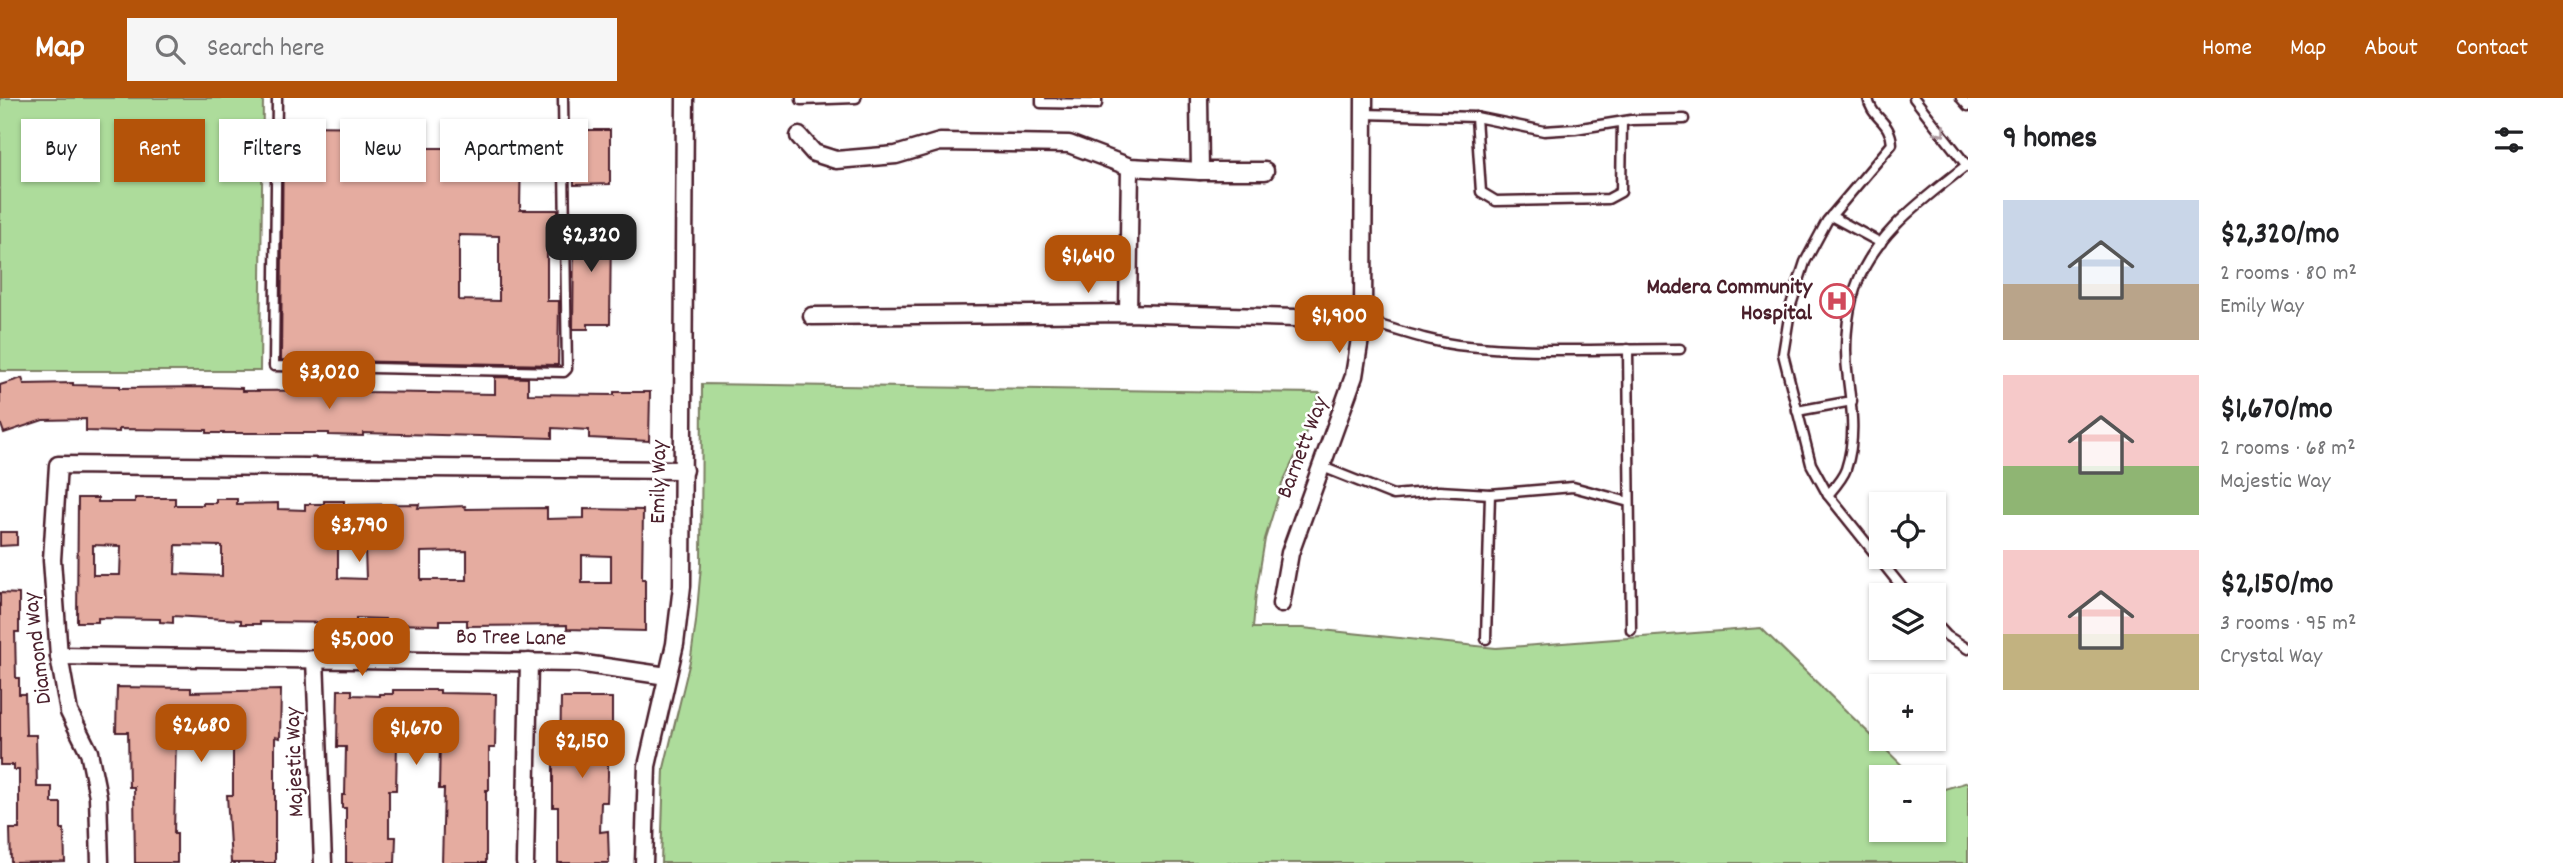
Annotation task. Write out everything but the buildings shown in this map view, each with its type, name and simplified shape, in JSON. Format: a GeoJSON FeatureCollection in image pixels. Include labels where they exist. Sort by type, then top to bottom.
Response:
{"type":"FeatureCollection","features":[{"type":"Feature","properties":{"kind":"street","name":"Emily Way"},"geometry":{"type":"LineString","coordinates":[[644,863],[646,766],[680,615],[684,470],[685,98]]}},
{"type":"Feature","properties":{"kind":"street"},"geometry":{"type":"LineString","coordinates":[[1199,98],[1200,172]]}},
{"type":"Feature","properties":{"kind":"street","name":"Barnett Way"},"geometry":{"type":"LineString","coordinates":[[1281,604],[1290,553],[1354,376],[1363,320],[1364,106]]}},
{"type":"Feature","properties":{"kind":"street"},"geometry":{"type":"LineString","coordinates":[[799,136],[814,153],[836,160],[896,155],[940,142],[1056,144],[1069,145],[1130,167],[1200,172],[1265,171]]}},
{"type":"Feature","properties":{"kind":"street"},"geometry":{"type":"LineString","coordinates":[[1128,313],[1130,167]]}},
{"type":"Feature","properties":{"kind":"street"},"geometry":{"type":"LineString","coordinates":[[812,316],[1128,313],[1363,320]]}},
{"type":"Feature","properties":{"kind":"street","name":"Diamond Way"},"geometry":{"type":"LineString","coordinates":[[100,863],[98,796],[89,752],[69,712],[59,656],[52,560],[58,465],[684,470]]}},
{"type":"Feature","properties":{"kind":"street","name":"Bo Tree Lane"},"geometry":{"type":"LineString","coordinates":[[59,656],[578,663],[667,676]]}},
{"type":"Feature","properties":{"kind":"street","name":"Majestic Way"},"geometry":{"type":"LineString","coordinates":[[315,659],[323,863]]}},
{"type":"Feature","properties":{"kind":"street"},"geometry":{"type":"LineString","coordinates":[[525,863],[529,662]]}},
{"type":"Feature","properties":{"kind":"lane"},"geometry":{"type":"LineString","coordinates":[[277,98],[274,366],[564,372],[567,369],[563,98]]}},
{"type":"Feature","properties":{"kind":"lane"},"geometry":{"type":"LineString","coordinates":[[801,98],[856,98]]}},
{"type":"Feature","properties":{"kind":"lane"},"geometry":{"type":"LineString","coordinates":[[1041,98],[1041,103],[1097,104],[1097,98]]}},
{"type":"Feature","properties":{"kind":"lane"},"geometry":{"type":"LineString","coordinates":[[1868,98],[1869,105],[1892,132],[1892,144],[1831,216],[1805,262],[1791,305],[1783,354],[1811,464],[1828,495],[1898,583]]}},
{"type":"Feature","properties":{"kind":"lane"},"geometry":{"type":"LineString","coordinates":[[1828,495],[1846,471],[1854,424],[1846,352],[1855,289],[1881,243],[1914,205],[1968,165],[1914,98]]}},
{"type":"Feature","properties":{"kind":"lane"},"geometry":{"type":"LineString","coordinates":[[1961,98],[1968,106]]}},
{"type":"Feature","properties":{"kind":"lane"},"geometry":{"type":"LineString","coordinates":[[1364,106],[1476,117],[1544,131],[1622,122],[1684,119]]}},
{"type":"Feature","properties":{"kind":"lane"},"geometry":{"type":"LineString","coordinates":[[1476,117],[1481,192],[1496,201],[1608,199],[1621,192],[1622,122]]}},
{"type":"Feature","properties":{"kind":"lane"},"geometry":{"type":"LineString","coordinates":[[1831,216],[1881,243]]}},
{"type":"Feature","properties":{"kind":"lane"},"geometry":{"type":"LineString","coordinates":[[1363,320],[1404,333],[1464,346],[1527,349],[1680,349]]}},
{"type":"Feature","properties":{"kind":"lane"},"geometry":{"type":"LineString","coordinates":[[1628,349],[1631,630]]}},
{"type":"Feature","properties":{"kind":"lane"},"geometry":{"type":"LineString","coordinates":[[1797,411],[1852,401]]}},
{"type":"Feature","properties":{"kind":"lane"},"geometry":{"type":"LineString","coordinates":[[1320,466],[1393,495],[1439,491],[1490,494],[1573,487],[1629,502]]}},
{"type":"Feature","properties":{"kind":"lane"},"geometry":{"type":"LineString","coordinates":[[1486,639],[1490,494]]}},
{"type":"Feature","properties":{"kind":"lane"},"geometry":{"type":"LineString","coordinates":[[1946,635],[1968,649]]}},
{"type":"Feature","properties":{"kind":"green space"},"geometry":{"type":"Polygon","coordinates":[[[0,98],[263,98],[263,119],[219,119],[219,182],[262,182],[260,371],[0,371],[0,98]]]}},
{"type":"Feature","properties":{"kind":"green space"},"geometry":{"type":"Polygon","coordinates":[[[702,384],[1320,393],[1303,440],[1282,484],[1265,539],[1253,628],[1303,628],[1496,648],[1761,628],[1869,733],[1869,751],[1887,751],[1902,765],[1869,765],[1869,842],[1946,842],[1946,788],[1968,782],[1968,863],[661,863],[664,768],[691,657],[701,566],[702,384]]]}},
{"type":"Feature","properties":{"kind":"place","name":"Madera Community Hospital"},"geometry":{"type":"Point","coordinates":[1837,301]}}]}
